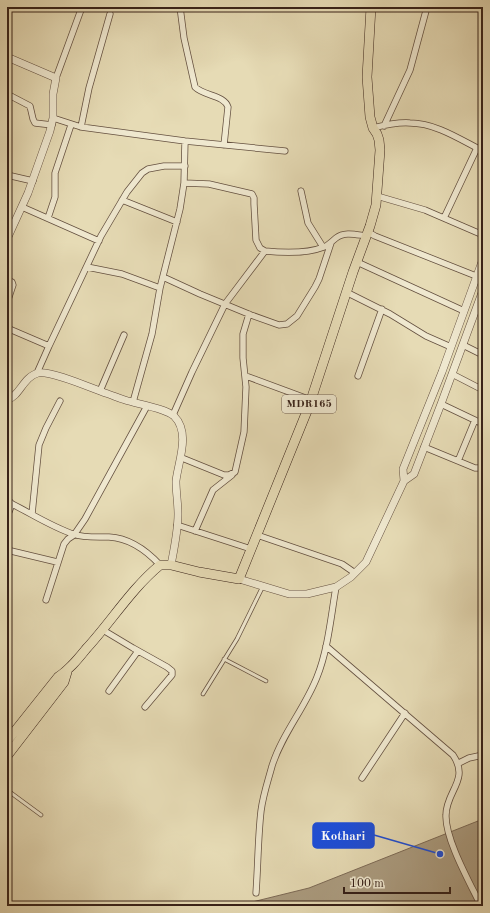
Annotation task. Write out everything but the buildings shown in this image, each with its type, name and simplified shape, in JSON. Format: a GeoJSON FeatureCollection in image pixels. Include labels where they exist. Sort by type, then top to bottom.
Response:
{"type":"FeatureCollection","features":[{"type":"Feature","properties":{"kind":"main road","name":"MDR165"},"geometry":{"type":"LineString","coordinates":[[239,579],[311,400],[376,205],[378,196],[380,150],[377,134],[373,128],[368,106],[367,77],[371,7]]}},
{"type":"Feature","properties":{"kind":"main road"},"geometry":{"type":"LineString","coordinates":[[7,741],[58,677],[67,672],[103,630],[138,584],[160,565],[171,565],[199,572],[239,579]]}},
{"type":"Feature","properties":{"kind":"main road"},"geometry":{"type":"LineString","coordinates":[[7,756],[64,682],[67,672]]}},
{"type":"Feature","properties":{"kind":"street"},"geometry":{"type":"LineString","coordinates":[[7,239],[33,181],[52,122],[53,94],[56,78],[82,7]]}},
{"type":"Feature","properties":{"kind":"street"},"geometry":{"type":"LineString","coordinates":[[180,7],[184,38],[195,87],[199,91],[227,103],[228,107],[224,145]]}},
{"type":"Feature","properties":{"kind":"street"},"geometry":{"type":"LineString","coordinates":[[384,126],[410,70],[427,7]]}},
{"type":"Feature","properties":{"kind":"street"},"geometry":{"type":"LineString","coordinates":[[81,127],[89,88],[110,14]]}},
{"type":"Feature","properties":{"kind":"street"},"geometry":{"type":"LineString","coordinates":[[7,57],[56,78]]}},
{"type":"Feature","properties":{"kind":"street"},"geometry":{"type":"LineString","coordinates":[[7,94],[30,106],[35,123],[52,122],[185,141],[285,151]]}},
{"type":"Feature","properties":{"kind":"street"},"geometry":{"type":"LineString","coordinates":[[373,128],[411,123],[426,125],[454,136],[483,151]]}},
{"type":"Feature","properties":{"kind":"street"},"geometry":{"type":"LineString","coordinates":[[48,218],[55,197],[55,173],[71,125]]}},
{"type":"Feature","properties":{"kind":"street"},"geometry":{"type":"LineString","coordinates":[[133,402],[152,334],[160,288],[177,222],[184,183],[185,141]]}},
{"type":"Feature","properties":{"kind":"street"},"geometry":{"type":"LineString","coordinates":[[444,218],[477,148]]}},
{"type":"Feature","properties":{"kind":"street"},"geometry":{"type":"LineString","coordinates":[[37,373],[48,346],[86,267],[122,200],[142,173],[148,169],[164,166],[184,166]]}},
{"type":"Feature","properties":{"kind":"street"},"geometry":{"type":"LineString","coordinates":[[7,175],[33,181]]}},
{"type":"Feature","properties":{"kind":"street"},"geometry":{"type":"LineString","coordinates":[[184,183],[209,184],[252,194],[256,240],[260,248],[265,251],[299,252],[323,247],[341,235],[367,234],[476,276]]}},
{"type":"Feature","properties":{"kind":"street"},"geometry":{"type":"LineString","coordinates":[[301,191],[308,223],[323,247]]}},
{"type":"Feature","properties":{"kind":"street"},"geometry":{"type":"LineString","coordinates":[[378,196],[410,205],[483,235]]}},
{"type":"Feature","properties":{"kind":"street"},"geometry":{"type":"LineString","coordinates":[[122,200],[177,222]]}},
{"type":"Feature","properties":{"kind":"street"},"geometry":{"type":"LineString","coordinates":[[22,207],[99,241]]}},
{"type":"Feature","properties":{"kind":"street"},"geometry":{"type":"LineString","coordinates":[[163,276],[249,314],[279,325],[287,324],[291,322],[302,308],[319,280],[331,243]]}},
{"type":"Feature","properties":{"kind":"street"},"geometry":{"type":"LineString","coordinates":[[173,415],[225,304],[265,251]]}},
{"type":"Feature","properties":{"kind":"street"},"geometry":{"type":"LineString","coordinates":[[404,481],[403,469],[451,347],[483,258]]}},
{"type":"Feature","properties":{"kind":"street"},"geometry":{"type":"LineString","coordinates":[[357,262],[464,311]]}},
{"type":"Feature","properties":{"kind":"street"},"geometry":{"type":"LineString","coordinates":[[86,267],[122,274],[160,288]]}},
{"type":"Feature","properties":{"kind":"street"},"geometry":{"type":"LineString","coordinates":[[7,280],[12,282],[14,288],[7,304]]}},
{"type":"Feature","properties":{"kind":"street"},"geometry":{"type":"LineString","coordinates":[[239,579],[289,594],[307,594],[336,587],[355,573],[366,562],[404,481],[414,474],[483,290]]}},
{"type":"Feature","properties":{"kind":"street"},"geometry":{"type":"LineString","coordinates":[[346,292],[382,309],[426,336],[451,347]]}},
{"type":"Feature","properties":{"kind":"street"},"geometry":{"type":"LineString","coordinates":[[358,376],[382,309]]}},
{"type":"Feature","properties":{"kind":"street"},"geometry":{"type":"LineString","coordinates":[[195,531],[213,490],[233,474],[244,440],[246,376],[243,334],[249,314]]}},
{"type":"Feature","properties":{"kind":"street"},"geometry":{"type":"LineString","coordinates":[[7,328],[48,346]]}},
{"type":"Feature","properties":{"kind":"street"},"geometry":{"type":"LineString","coordinates":[[100,391],[124,335]]}},
{"type":"Feature","properties":{"kind":"street"},"geometry":{"type":"LineString","coordinates":[[463,345],[483,355]]}},
{"type":"Feature","properties":{"kind":"street"},"geometry":{"type":"LineString","coordinates":[[7,400],[14,396],[28,378],[37,373],[44,372],[173,415],[180,425],[183,449],[176,482],[178,507],[177,525],[171,565]]}},
{"type":"Feature","properties":{"kind":"street"},"geometry":{"type":"LineString","coordinates":[[452,374],[483,390]]}},
{"type":"Feature","properties":{"kind":"street"},"geometry":{"type":"LineString","coordinates":[[246,376],[311,400]]}},
{"type":"Feature","properties":{"kind":"street"},"geometry":{"type":"LineString","coordinates":[[32,514],[39,446],[46,428],[60,401]]}},
{"type":"Feature","properties":{"kind":"street"},"geometry":{"type":"LineString","coordinates":[[441,404],[483,424]]}},
{"type":"Feature","properties":{"kind":"street"},"geometry":{"type":"LineString","coordinates":[[46,600],[64,544],[74,535],[85,519],[147,406]]}},
{"type":"Feature","properties":{"kind":"street"},"geometry":{"type":"LineString","coordinates":[[458,461],[475,420]]}},
{"type":"Feature","properties":{"kind":"street"},"geometry":{"type":"LineString","coordinates":[[424,447],[475,468],[483,468]]}},
{"type":"Feature","properties":{"kind":"street"},"geometry":{"type":"LineString","coordinates":[[182,458],[224,475],[233,474]]}},
{"type":"Feature","properties":{"kind":"street"},"geometry":{"type":"LineString","coordinates":[[7,499],[12,504],[74,535],[118,538],[124,540],[146,552],[160,565]]}},
{"type":"Feature","properties":{"kind":"street"},"geometry":{"type":"LineString","coordinates":[[7,517],[12,504]]}},
{"type":"Feature","properties":{"kind":"street"},"geometry":{"type":"LineString","coordinates":[[177,525],[251,549]]}},
{"type":"Feature","properties":{"kind":"street"},"geometry":{"type":"LineString","coordinates":[[257,535],[342,564],[355,573]]}},
{"type":"Feature","properties":{"kind":"street"},"geometry":{"type":"LineString","coordinates":[[7,550],[57,562]]}},
{"type":"Feature","properties":{"kind":"street"},"geometry":{"type":"LineString","coordinates":[[256,893],[261,811],[265,792],[273,764],[286,733],[306,700],[318,676],[326,646],[336,587]]}},
{"type":"Feature","properties":{"kind":"street"},"geometry":{"type":"LineString","coordinates":[[103,630],[167,666],[172,671],[172,675],[145,707]]}},
{"type":"Feature","properties":{"kind":"street"},"geometry":{"type":"LineString","coordinates":[[326,646],[453,755],[459,763],[460,771],[458,779],[447,805],[447,825],[455,850],[481,906]]}},
{"type":"Feature","properties":{"kind":"street"},"geometry":{"type":"LineString","coordinates":[[109,691],[138,651]]}},
{"type":"Feature","properties":{"kind":"street"},"geometry":{"type":"LineString","coordinates":[[362,778],[405,714]]}},
{"type":"Feature","properties":{"kind":"street"},"geometry":{"type":"LineString","coordinates":[[459,763],[469,758],[483,755]]}},
{"type":"Feature","properties":{"kind":"lane"},"geometry":{"type":"LineString","coordinates":[[203,694],[224,660],[263,586]]}},
{"type":"Feature","properties":{"kind":"lane"},"geometry":{"type":"LineString","coordinates":[[224,660],[266,681]]}},
{"type":"Feature","properties":{"kind":"lane"},"geometry":{"type":"LineString","coordinates":[[7,790],[41,815]]}},
{"type":"Feature","properties":{"kind":"shaded area"},"geometry":{"type":"Polygon","coordinates":[[[483,819],[483,906],[236,906],[309,888],[483,819]]]}},
{"type":"Feature","properties":{"kind":"place","name":"Kothari"},"geometry":{"type":"Point","coordinates":[440,854]}}]}
